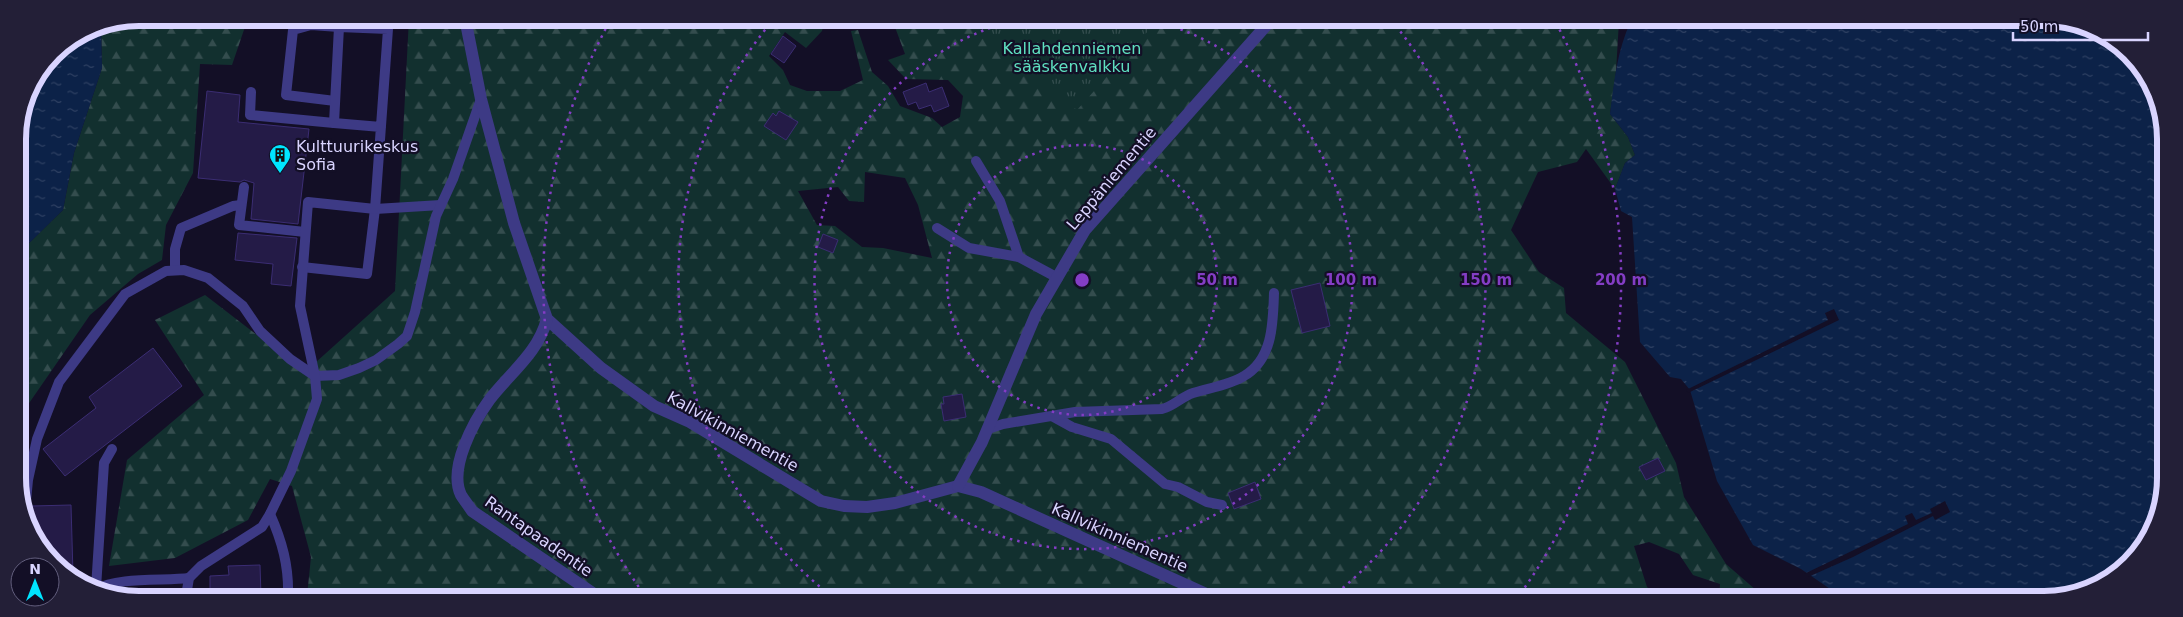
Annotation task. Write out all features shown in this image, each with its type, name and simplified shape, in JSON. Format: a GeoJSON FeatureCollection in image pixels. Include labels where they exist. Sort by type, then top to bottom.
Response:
{"type":"FeatureCollection","features":[{"type":"Feature","properties":{"kind":"street","name":"Kallvikinniementie"},"geometry":{"type":"LineString","coordinates":[[466,26],[480,99],[514,223],[547,319],[601,368],[654,406],[690,422],[822,501],[844,506],[867,507],[895,503],[958,486],[980,492],[1199,591]]}},
{"type":"Feature","properties":{"kind":"street","name":"Leppäniementie"},"geometry":{"type":"LineString","coordinates":[[958,486],[988,429],[1036,314],[1085,230],[1265,26]]}},
{"type":"Feature","properties":{"kind":"street","name":"Rantapaadentie"},"geometry":{"type":"LineString","coordinates":[[547,319],[542,335],[525,361],[490,400],[468,437],[460,457],[458,477],[461,494],[472,511],[590,591]]}},
{"type":"Feature","properties":{"kind":"lane"},"geometry":{"type":"LineString","coordinates":[[307,26],[293,30],[286,95],[335,101]]}},
{"type":"Feature","properties":{"kind":"lane"},"geometry":{"type":"LineString","coordinates":[[302,268],[367,274],[375,209],[388,29],[325,26]]}},
{"type":"Feature","properties":{"kind":"lane"},"geometry":{"type":"LineString","coordinates":[[334,123],[339,27]]}},
{"type":"Feature","properties":{"kind":"lane"},"geometry":{"type":"LineString","coordinates":[[251,92],[250,115],[380,127]]}},
{"type":"Feature","properties":{"kind":"lane"},"geometry":{"type":"LineString","coordinates":[[27,492],[37,440],[59,382],[125,294],[166,271],[184,270],[208,278],[243,306],[260,331],[290,359],[316,376],[338,375],[368,364],[407,336],[415,312],[436,216],[453,179],[480,99]]}},
{"type":"Feature","properties":{"kind":"lane"},"geometry":{"type":"LineString","coordinates":[[976,161],[1000,201],[1019,257]]}},
{"type":"Feature","properties":{"kind":"lane"},"geometry":{"type":"LineString","coordinates":[[244,187],[239,225],[305,232]]}},
{"type":"Feature","properties":{"kind":"lane"},"geometry":{"type":"LineString","coordinates":[[187,591],[190,578],[201,566],[262,527],[290,471],[317,399],[316,376],[300,306],[308,202],[375,209],[441,205]]}},
{"type":"Feature","properties":{"kind":"lane"},"geometry":{"type":"LineString","coordinates":[[175,270],[175,249],[181,228],[233,206],[241,205]]}},
{"type":"Feature","properties":{"kind":"lane"},"geometry":{"type":"LineString","coordinates":[[937,228],[969,248],[1019,257],[1058,278]]}},
{"type":"Feature","properties":{"kind":"lane"},"geometry":{"type":"LineString","coordinates":[[988,429],[1003,424],[1052,416],[1108,410],[1138,412],[1162,410],[1172,407],[1188,395],[1244,377],[1260,363],[1268,345],[1273,324],[1274,293]]}},
{"type":"Feature","properties":{"kind":"lane"},"geometry":{"type":"LineString","coordinates":[[1052,416],[1072,427],[1111,439],[1129,452],[1151,474],[1165,484],[1178,487],[1207,502],[1222,505]]}},
{"type":"Feature","properties":{"kind":"lane"},"geometry":{"type":"LineString","coordinates":[[97,582],[104,463],[112,449]]}},
{"type":"Feature","properties":{"kind":"lane"},"geometry":{"type":"LineString","coordinates":[[270,514],[280,534],[289,572],[288,591]]}},
{"type":"Feature","properties":{"kind":"lane"},"geometry":{"type":"LineString","coordinates":[[106,585],[126,582],[170,581],[190,578]]}},
{"type":"Feature","properties":{"kind":"green space"},"geometry":{"type":"Polygon","coordinates":[[[139,26],[245,26],[232,65],[200,64],[193,173],[166,225],[162,260],[138,274],[90,315],[26,408],[26,246],[63,210],[74,153],[102,68],[101,33],[110,30],[139,26]]]}},
{"type":"Feature","properties":{"kind":"green space"},"geometry":{"type":"Polygon","coordinates":[[[409,26],[823,26],[822,31],[806,48],[785,32],[769,56],[783,70],[790,85],[807,91],[840,91],[863,80],[851,31],[858,30],[872,72],[888,86],[900,106],[932,118],[942,127],[960,117],[963,96],[948,80],[906,79],[888,60],[905,54],[895,26],[1619,26],[1616,71],[1610,114],[1628,137],[1635,155],[1625,163],[1615,189],[1586,149],[1577,162],[1538,172],[1511,230],[1539,272],[1564,288],[1566,313],[1625,362],[1676,463],[1684,497],[1726,564],[1757,591],[1720,591],[1720,584],[1693,575],[1679,554],[1649,542],[1634,546],[1647,587],[1652,591],[308,591],[311,557],[292,486],[270,479],[248,520],[175,558],[109,566],[127,460],[204,395],[155,320],[205,295],[305,372],[395,291],[409,26]],[[865,172],[864,202],[849,201],[838,187],[798,191],[817,225],[835,226],[862,247],[883,248],[932,258],[918,205],[905,178],[865,172]]]}},
{"type":"Feature","properties":{"kind":"green space","name":"Kallahdenniemen sääskenvalkku"},"geometry":{"type":"Polygon","coordinates":[[[970,26],[1153,26],[1077,110],[970,26]]]}},
{"type":"Feature","properties":{"kind":"water"},"geometry":{"type":"Polygon","coordinates":[[[1629,26],[2044,26],[2059,27],[2087,35],[2100,41],[2124,59],[2142,83],[2148,96],[2155,117],[2157,132],[2157,478],[2156,493],[2148,521],[2138,541],[2124,558],[2094,579],[2066,589],[2051,591],[1833,591],[1801,569],[1753,545],[1717,481],[1690,390],[1681,379],[1670,377],[1640,342],[1632,217],[1621,211],[1615,189],[1625,163],[1635,155],[1628,137],[1610,114],[1619,55],[1629,26]]]}},
{"type":"Feature","properties":{"kind":"water"},"geometry":{"type":"Polygon","coordinates":[[[101,33],[102,68],[74,153],[63,210],[26,246],[26,132],[30,110],[41,83],[59,59],[76,45],[101,33]]]}},
{"type":"Feature","properties":{"kind":"pier"},"geometry":{"type":"Polygon","coordinates":[[[1834,309],[1839,320],[1688,393],[1686,390],[1828,320],[1825,313],[1834,309]]]}},
{"type":"Feature","properties":{"kind":"pier"},"geometry":{"type":"Polygon","coordinates":[[[1945,501],[1950,512],[1935,520],[1933,516],[1853,557],[1808,577],[1804,574],[1908,524],[1905,516],[1912,513],[1916,520],[1932,513],[1930,509],[1945,501]]]}},
{"type":"Feature","properties":{"kind":"building"},"geometry":{"type":"Polygon","coordinates":[[[783,36],[796,46],[784,63],[771,54],[783,36]]]}},
{"type":"Feature","properties":{"kind":"building"},"geometry":{"type":"Polygon","coordinates":[[[926,83],[929,92],[942,87],[949,106],[934,112],[931,105],[919,109],[916,102],[908,105],[903,92],[926,83]]]}},
{"type":"Feature","properties":{"kind":"building"},"geometry":{"type":"Polygon","coordinates":[[[207,91],[240,95],[238,122],[309,129],[298,224],[251,219],[254,183],[244,180],[240,182],[198,178],[207,91]]]}},
{"type":"Feature","properties":{"kind":"building"},"geometry":{"type":"Polygon","coordinates":[[[779,111],[798,122],[786,140],[764,126],[773,113],[776,116],[779,111]]]}},
{"type":"Feature","properties":{"kind":"building"},"geometry":{"type":"Polygon","coordinates":[[[238,233],[297,238],[291,286],[271,284],[273,264],[235,260],[238,233]]]}},
{"type":"Feature","properties":{"kind":"building"},"geometry":{"type":"Polygon","coordinates":[[[823,234],[838,240],[833,253],[818,247],[823,234]]]}},
{"type":"Feature","properties":{"kind":"building"},"geometry":{"type":"Polygon","coordinates":[[[1320,283],[1330,326],[1302,333],[1291,290],[1320,283]]]}},
{"type":"Feature","properties":{"kind":"building"},"geometry":{"type":"Polygon","coordinates":[[[153,348],[182,386],[65,476],[43,449],[96,408],[89,397],[153,348]]]}},
{"type":"Feature","properties":{"kind":"building"},"geometry":{"type":"Polygon","coordinates":[[[962,394],[966,417],[944,421],[941,404],[944,404],[943,397],[962,394]]]}},
{"type":"Feature","properties":{"kind":"building"},"geometry":{"type":"Polygon","coordinates":[[[1658,458],[1665,471],[1646,480],[1639,467],[1658,458]]]}},
{"type":"Feature","properties":{"kind":"building"},"geometry":{"type":"Polygon","coordinates":[[[1255,482],[1261,499],[1234,509],[1228,493],[1255,482]]]}},
{"type":"Feature","properties":{"kind":"building"},"geometry":{"type":"Polygon","coordinates":[[[71,505],[73,569],[58,557],[45,541],[32,514],[32,506],[71,505]]]}},
{"type":"Feature","properties":{"kind":"building"},"geometry":{"type":"Polygon","coordinates":[[[260,565],[261,591],[210,591],[210,576],[229,575],[228,566],[260,565]]]}},
{"type":"Feature","properties":{"kind":"place","name":"Kulttuurikeskus Sofia"},"geometry":{"type":"Point","coordinates":[280,174]}}]}
